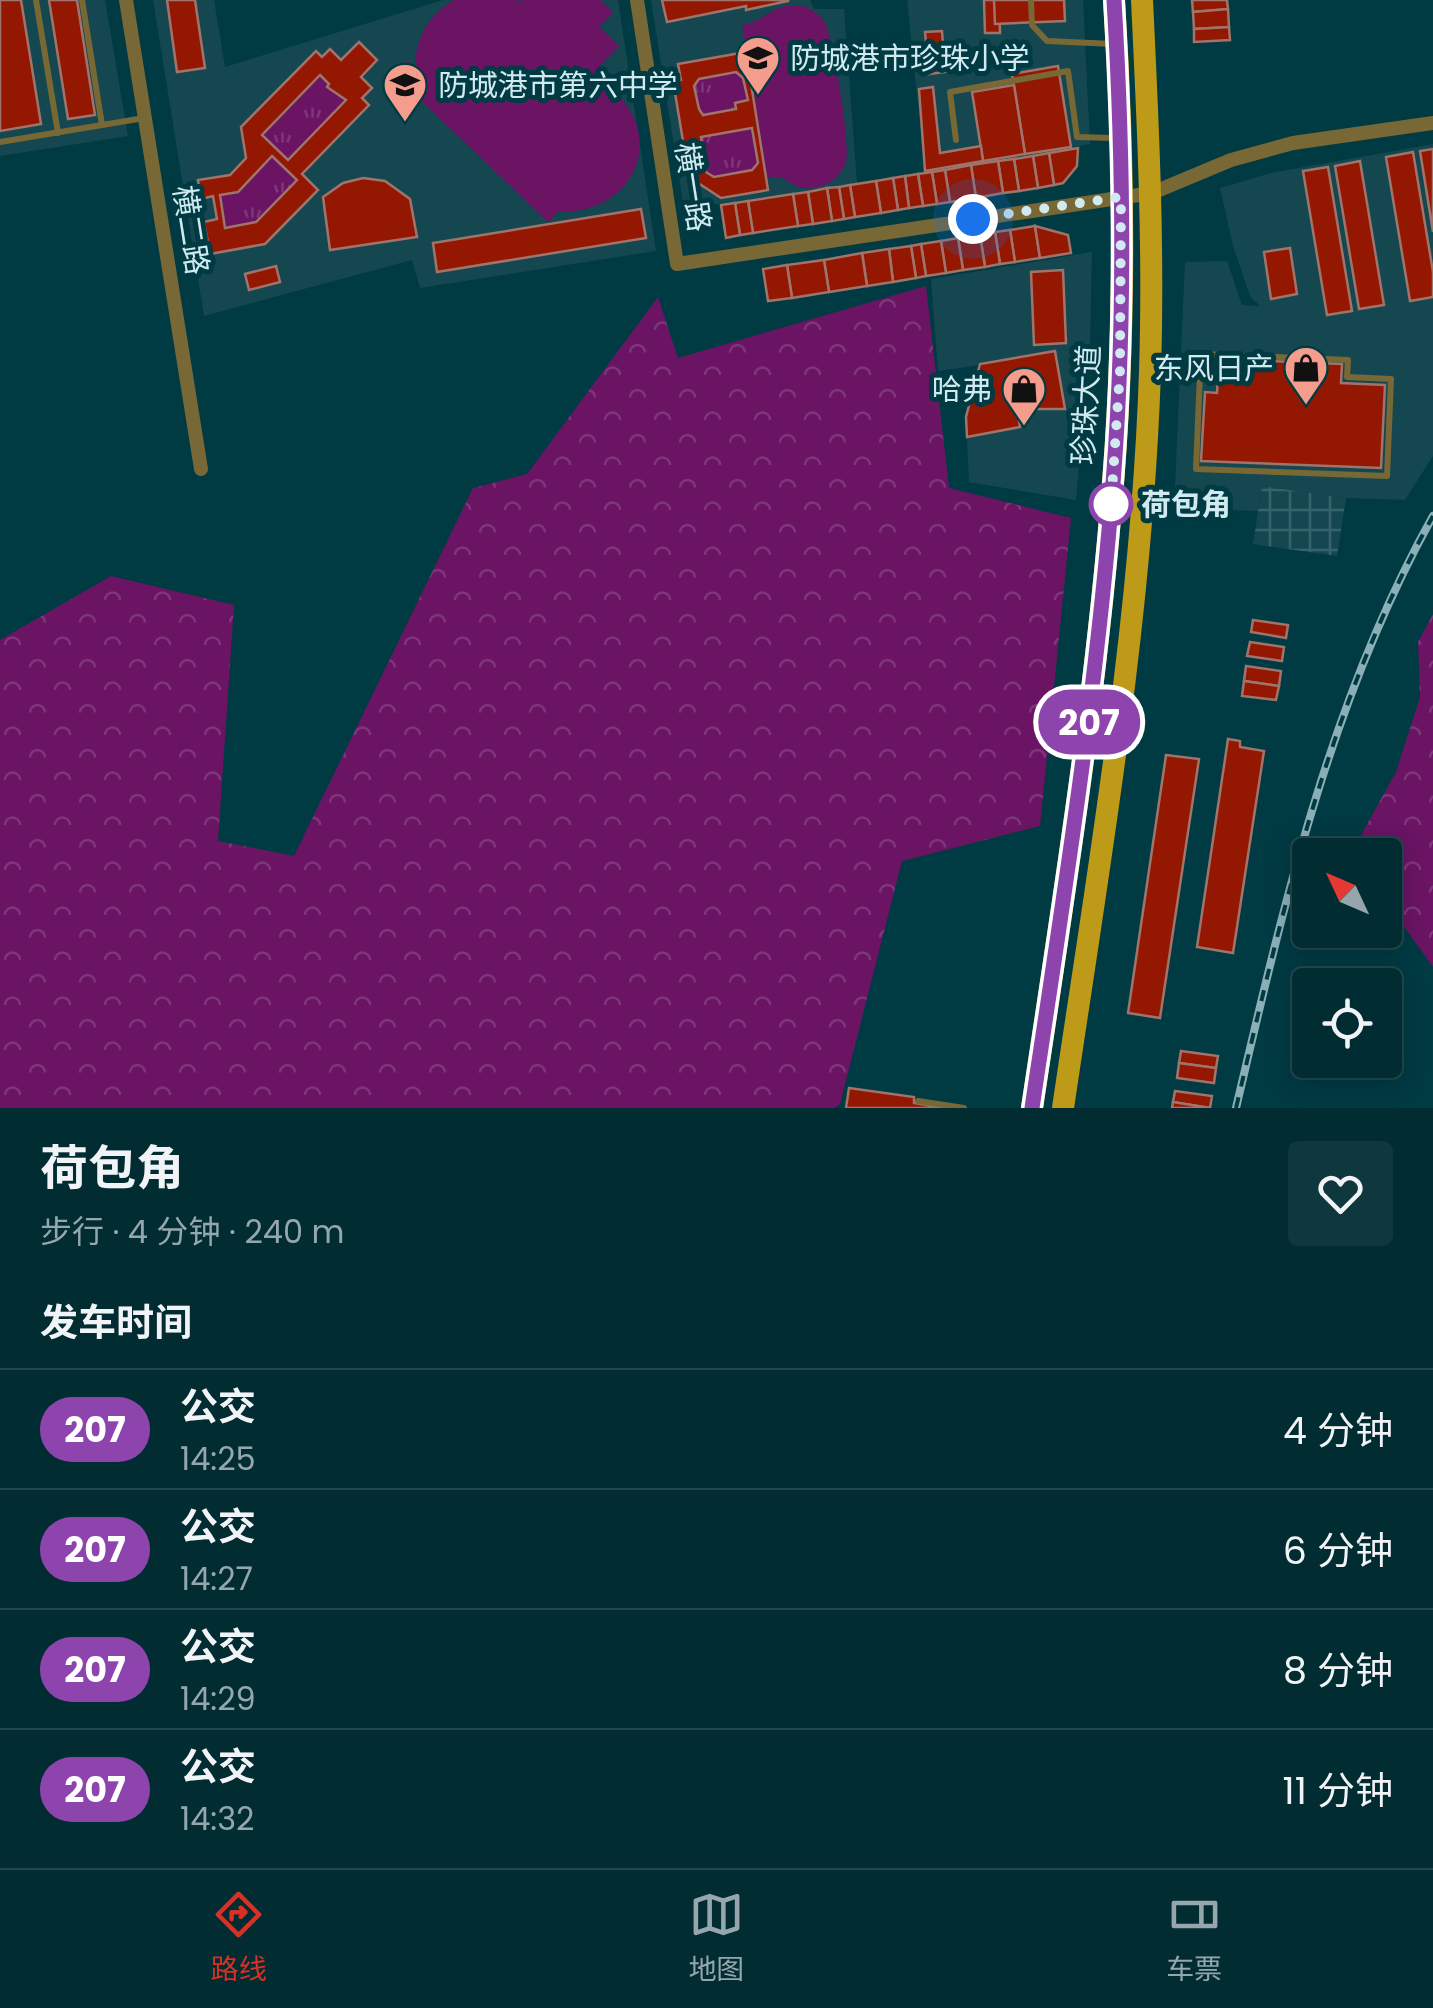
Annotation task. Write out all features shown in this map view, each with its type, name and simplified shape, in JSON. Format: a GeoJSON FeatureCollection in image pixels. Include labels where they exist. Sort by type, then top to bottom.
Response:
{"type":"FeatureCollection","features":[{"type":"Feature","properties":{"kind":"main road","name":"珍珠大道"},"geometry":{"type":"LineString","coordinates":[[1032,1108],[1086,741],[1111,506],[1120,371],[1121,197],[1114,0]]}},
{"type":"Feature","properties":{"kind":"main road","name":"珍珠大道"},"geometry":{"type":"LineString","coordinates":[[1063,1108],[1117,745],[1142,509],[1150,372],[1152,193],[1142,0]]}},
{"type":"Feature","properties":{"kind":"street","name":"横二路"},"geometry":{"type":"LineString","coordinates":[[126,0],[202,469]]}},
{"type":"Feature","properties":{"kind":"street","name":"横一路"},"geometry":{"type":"LineString","coordinates":[[637,0],[676,264],[1121,197]]}},
{"type":"Feature","properties":{"kind":"street"},"geometry":{"type":"LineString","coordinates":[[1121,197],[1152,193],[1231,160],[1293,143],[1433,123]]}},
{"type":"Feature","properties":{"kind":"lane"},"geometry":{"type":"LineString","coordinates":[[36,0],[58,133]]}},
{"type":"Feature","properties":{"kind":"lane"},"geometry":{"type":"LineString","coordinates":[[82,0],[102,125]]}},
{"type":"Feature","properties":{"kind":"lane"},"geometry":{"type":"LineString","coordinates":[[1031,0],[1032,25],[1047,41],[1117,44]]}},
{"type":"Feature","properties":{"kind":"lane"},"geometry":{"type":"LineString","coordinates":[[956,140],[950,92],[1068,71],[1077,137],[1120,138]]}},
{"type":"Feature","properties":{"kind":"lane"},"geometry":{"type":"LineString","coordinates":[[0,142],[145,118]]}},
{"type":"Feature","properties":{"kind":"lane"},"geometry":{"type":"LineString","coordinates":[[1201,354],[1348,360],[1347,377],[1391,378],[1387,476],[1196,469],[1200,374],[1201,354]]}},
{"type":"Feature","properties":{"kind":"lane"},"geometry":{"type":"LineString","coordinates":[[1150,372],[1200,374]]}},
{"type":"Feature","properties":{"kind":"lane"},"geometry":{"type":"LineString","coordinates":[[918,1101],[964,1108]]}},
{"type":"Feature","properties":{"kind":"shaded area"},"geometry":{"type":"Polygon","coordinates":[[[0,0],[105,0],[128,136],[0,156],[0,0]]]}},
{"type":"Feature","properties":{"kind":"shaded area","name":"防城港市第六中学"},"geometry":{"type":"Polygon","coordinates":[[[153,0],[214,0],[225,67],[443,0],[618,0],[656,251],[420,288],[412,260],[204,316],[153,0]]]}},
{"type":"Feature","properties":{"kind":"shaded area","name":"防城港市珍珠小学"},"geometry":{"type":"Polygon","coordinates":[[[651,0],[810,0],[814,9],[844,9],[857,183],[684,209],[651,0]]]}},
{"type":"Feature","properties":{"kind":"shaded area"},"geometry":{"type":"Polygon","coordinates":[[[907,0],[1083,0],[1090,144],[925,171],[907,0]]]}},
{"type":"Feature","properties":{"kind":"shaded area"},"geometry":{"type":"Polygon","coordinates":[[[1433,144],[1433,456],[1405,500],[1346,498],[1262,486],[1258,511],[1174,508],[1185,262],[1227,261],[1242,305],[1260,306],[1250,296],[1233,246],[1220,188],[1271,173],[1433,144]]]}},
{"type":"Feature","properties":{"kind":"shaded area"},"geometry":{"type":"Polygon","coordinates":[[[1092,252],[1090,346],[1076,500],[969,482],[966,417],[980,365],[938,371],[931,279],[1092,252]]]}},
{"type":"Feature","properties":{"kind":"shaded area"},"geometry":{"type":"Polygon","coordinates":[[[1262,486],[1346,498],[1337,556],[1253,544],[1262,486]]]}},
{"type":"Feature","properties":{"kind":"green space"},"geometry":{"type":"Polygon","coordinates":[[[454,0],[600,0],[613,12],[599,27],[619,46],[594,72],[627,106],[640,139],[633,173],[610,198],[577,211],[559,211],[548,222],[394,75],[407,61],[415,68],[417,47],[425,29],[454,0]]]}},
{"type":"Feature","properties":{"kind":"green space"},"geometry":{"type":"Polygon","coordinates":[[[797,5],[818,15],[828,30],[846,135],[842,170],[832,181],[813,188],[799,187],[782,177],[766,178],[742,25],[781,7],[797,5]]]}},
{"type":"Feature","properties":{"kind":"green space"},"geometry":{"type":"Polygon","coordinates":[[[736,72],[743,78],[748,100],[735,103],[736,109],[703,115],[694,86],[699,79],[736,72]]]}},
{"type":"Feature","properties":{"kind":"green space"},"geometry":{"type":"Polygon","coordinates":[[[320,75],[328,87],[346,100],[288,160],[262,135],[320,75]]]}},
{"type":"Feature","properties":{"kind":"green space"},"geometry":{"type":"Polygon","coordinates":[[[752,128],[758,163],[752,170],[714,177],[706,172],[701,137],[752,128]]]}},
{"type":"Feature","properties":{"kind":"green space"},"geometry":{"type":"Polygon","coordinates":[[[272,156],[297,180],[256,222],[225,228],[220,195],[238,192],[272,156]]]}},
{"type":"Feature","properties":{"kind":"green space"},"geometry":{"type":"Polygon","coordinates":[[[926,286],[949,488],[1071,518],[1040,826],[902,861],[840,1104],[834,1108],[0,1108],[0,640],[111,576],[234,605],[218,841],[294,856],[473,488],[527,474],[658,297],[678,358],[926,286]]]}},
{"type":"Feature","properties":{"kind":"green space"},"geometry":{"type":"Polygon","coordinates":[[[1433,614],[1433,967],[1402,924],[1402,838],[1361,835],[1396,772],[1420,697],[1418,642],[1433,614]]]}},
{"type":"Feature","properties":{"kind":"building"},"geometry":{"type":"Polygon","coordinates":[[[0,0],[21,0],[41,124],[0,131],[0,0]]]}},
{"type":"Feature","properties":{"kind":"building"},"geometry":{"type":"Polygon","coordinates":[[[49,0],[77,0],[95,115],[68,119],[49,0]]]}},
{"type":"Feature","properties":{"kind":"building"},"geometry":{"type":"Polygon","coordinates":[[[167,0],[195,0],[205,68],[177,72],[167,0]]]}},
{"type":"Feature","properties":{"kind":"building"},"geometry":{"type":"Polygon","coordinates":[[[662,0],[788,0],[788,1],[667,22],[662,0]]]}},
{"type":"Feature","properties":{"kind":"building"},"geometry":{"type":"Polygon","coordinates":[[[984,0],[999,0],[1000,33],[985,33],[984,0]]]}},
{"type":"Feature","properties":{"kind":"building"},"geometry":{"type":"Polygon","coordinates":[[[994,0],[1064,0],[1065,21],[995,24],[994,0]]]}},
{"type":"Feature","properties":{"kind":"building"},"geometry":{"type":"Polygon","coordinates":[[[1192,0],[1227,0],[1228,9],[1193,12],[1192,0]]]}},
{"type":"Feature","properties":{"kind":"building"},"geometry":{"type":"Polygon","coordinates":[[[1228,9],[1229,27],[1194,29],[1193,12],[1228,9]]]}},
{"type":"Feature","properties":{"kind":"building"},"geometry":{"type":"Polygon","coordinates":[[[1229,27],[1230,40],[1194,42],[1194,29],[1229,27]]]}},
{"type":"Feature","properties":{"kind":"building"},"geometry":{"type":"Polygon","coordinates":[[[942,31],[945,72],[929,74],[925,32],[942,31]]]}},
{"type":"Feature","properties":{"kind":"building"},"geometry":{"type":"Polygon","coordinates":[[[359,42],[377,60],[361,77],[372,88],[362,98],[369,105],[302,174],[318,190],[265,244],[210,254],[204,222],[217,219],[213,196],[201,199],[198,180],[230,175],[246,158],[241,127],[316,51],[322,57],[330,49],[341,60],[359,42]],[[320,75],[262,135],[288,160],[346,100],[327,87],[329,84],[320,75]],[[272,156],[238,192],[220,195],[225,228],[256,222],[297,180],[272,156]]]}},
{"type":"Feature","properties":{"kind":"building"},"geometry":{"type":"Polygon","coordinates":[[[746,52],[768,190],[721,198],[689,177],[673,81],[681,80],[678,64],[746,52]],[[736,72],[699,79],[694,86],[703,115],[736,109],[735,103],[748,100],[743,78],[736,72]],[[752,128],[701,137],[706,172],[714,177],[752,170],[758,163],[752,128]]]}},
{"type":"Feature","properties":{"kind":"building"},"geometry":{"type":"Polygon","coordinates":[[[1058,66],[1071,147],[1025,154],[1012,74],[1058,66]]]}},
{"type":"Feature","properties":{"kind":"building"},"geometry":{"type":"Polygon","coordinates":[[[1014,85],[1025,154],[983,161],[972,92],[1014,85]]]}},
{"type":"Feature","properties":{"kind":"building"},"geometry":{"type":"Polygon","coordinates":[[[933,87],[940,153],[981,146],[983,161],[925,171],[919,89],[933,87]]]}},
{"type":"Feature","properties":{"kind":"building"},"geometry":{"type":"Polygon","coordinates":[[[1078,148],[1077,166],[1063,183],[1054,185],[1049,153],[1078,148]]]}},
{"type":"Feature","properties":{"kind":"building"},"geometry":{"type":"Polygon","coordinates":[[[1433,149],[1433,232],[1420,151],[1433,149]]]}},
{"type":"Feature","properties":{"kind":"building"},"geometry":{"type":"Polygon","coordinates":[[[1413,152],[1433,272],[1433,297],[1410,301],[1386,157],[1413,152]]]}},
{"type":"Feature","properties":{"kind":"building"},"geometry":{"type":"Polygon","coordinates":[[[1049,153],[1054,185],[1038,188],[1033,156],[1049,153]]]}},
{"type":"Feature","properties":{"kind":"building"},"geometry":{"type":"Polygon","coordinates":[[[1033,156],[1038,188],[1019,191],[1014,159],[1033,156]]]}},
{"type":"Feature","properties":{"kind":"building"},"geometry":{"type":"Polygon","coordinates":[[[1014,159],[1019,191],[1003,193],[998,161],[1014,159]]]}},
{"type":"Feature","properties":{"kind":"building"},"geometry":{"type":"Polygon","coordinates":[[[998,161],[1003,193],[976,198],[971,165],[998,161]]]}},
{"type":"Feature","properties":{"kind":"building"},"geometry":{"type":"Polygon","coordinates":[[[1360,161],[1384,305],[1359,309],[1335,166],[1360,161]]]}},
{"type":"Feature","properties":{"kind":"building"},"geometry":{"type":"Polygon","coordinates":[[[971,165],[976,198],[950,202],[945,170],[971,165]]]}},
{"type":"Feature","properties":{"kind":"building"},"geometry":{"type":"Polygon","coordinates":[[[1328,167],[1352,311],[1327,315],[1303,171],[1328,167]]]}},
{"type":"Feature","properties":{"kind":"building"},"geometry":{"type":"Polygon","coordinates":[[[945,170],[950,202],[937,204],[932,172],[945,170]]]}},
{"type":"Feature","properties":{"kind":"building"},"geometry":{"type":"Polygon","coordinates":[[[932,172],[937,204],[923,206],[918,174],[932,172]]]}},
{"type":"Feature","properties":{"kind":"building"},"geometry":{"type":"Polygon","coordinates":[[[918,174],[923,206],[909,208],[905,176],[918,174]]]}},
{"type":"Feature","properties":{"kind":"building"},"geometry":{"type":"Polygon","coordinates":[[[905,176],[909,208],[898,210],[893,178],[905,176]]]}},
{"type":"Feature","properties":{"kind":"building"},"geometry":{"type":"Polygon","coordinates":[[[363,178],[385,181],[410,199],[417,237],[330,250],[323,197],[343,183],[363,178]]]}},
{"type":"Feature","properties":{"kind":"building"},"geometry":{"type":"Polygon","coordinates":[[[893,178],[898,210],[881,213],[876,181],[893,178]]]}},
{"type":"Feature","properties":{"kind":"building"},"geometry":{"type":"Polygon","coordinates":[[[876,181],[881,213],[855,217],[850,185],[876,181]]]}},
{"type":"Feature","properties":{"kind":"building"},"geometry":{"type":"Polygon","coordinates":[[[850,185],[855,217],[844,219],[839,187],[850,185]]]}},
{"type":"Feature","properties":{"kind":"building"},"geometry":{"type":"Polygon","coordinates":[[[839,187],[844,219],[832,221],[827,188],[839,187]]]}},
{"type":"Feature","properties":{"kind":"building"},"geometry":{"type":"Polygon","coordinates":[[[827,188],[832,221],[813,224],[808,192],[827,188]]]}},
{"type":"Feature","properties":{"kind":"building"},"geometry":{"type":"Polygon","coordinates":[[[808,192],[813,224],[798,226],[793,194],[808,192]]]}},
{"type":"Feature","properties":{"kind":"building"},"geometry":{"type":"Polygon","coordinates":[[[793,194],[798,226],[753,233],[748,201],[793,194]]]}},
{"type":"Feature","properties":{"kind":"building"},"geometry":{"type":"Polygon","coordinates":[[[748,201],[753,233],[740,235],[735,203],[748,201]]]}},
{"type":"Feature","properties":{"kind":"building"},"geometry":{"type":"Polygon","coordinates":[[[735,203],[740,235],[726,238],[721,205],[735,203]]]}},
{"type":"Feature","properties":{"kind":"building"},"geometry":{"type":"Polygon","coordinates":[[[641,209],[646,238],[437,272],[433,243],[641,209]]]}},
{"type":"Feature","properties":{"kind":"building"},"geometry":{"type":"Polygon","coordinates":[[[1035,226],[1040,258],[1015,262],[1010,230],[1035,226]]]}},
{"type":"Feature","properties":{"kind":"building"},"geometry":{"type":"Polygon","coordinates":[[[1035,226],[1068,235],[1071,253],[1040,258],[1035,226]]]}},
{"type":"Feature","properties":{"kind":"building"},"geometry":{"type":"Polygon","coordinates":[[[1010,230],[1015,262],[1000,264],[995,232],[1010,230]]]}},
{"type":"Feature","properties":{"kind":"building"},"geometry":{"type":"Polygon","coordinates":[[[995,232],[1000,264],[985,267],[980,235],[995,232]]]}},
{"type":"Feature","properties":{"kind":"building"},"geometry":{"type":"Polygon","coordinates":[[[980,235],[985,267],[963,270],[958,238],[980,235]]]}},
{"type":"Feature","properties":{"kind":"building"},"geometry":{"type":"Polygon","coordinates":[[[958,238],[963,270],[946,273],[941,241],[958,238]]]}},
{"type":"Feature","properties":{"kind":"building"},"geometry":{"type":"Polygon","coordinates":[[[941,241],[946,273],[926,276],[921,244],[941,241]]]}},
{"type":"Feature","properties":{"kind":"building"},"geometry":{"type":"Polygon","coordinates":[[[921,244],[926,276],[916,278],[911,246],[921,244]]]}},
{"type":"Feature","properties":{"kind":"building"},"geometry":{"type":"Polygon","coordinates":[[[911,246],[916,278],[893,282],[889,249],[911,246]]]}},
{"type":"Feature","properties":{"kind":"building"},"geometry":{"type":"Polygon","coordinates":[[[1290,248],[1297,294],[1271,299],[1264,252],[1290,248]]]}},
{"type":"Feature","properties":{"kind":"building"},"geometry":{"type":"Polygon","coordinates":[[[889,249],[893,282],[867,286],[862,253],[889,249]]]}},
{"type":"Feature","properties":{"kind":"building"},"geometry":{"type":"Polygon","coordinates":[[[862,253],[867,286],[829,292],[824,260],[862,253]]]}},
{"type":"Feature","properties":{"kind":"building"},"geometry":{"type":"Polygon","coordinates":[[[824,260],[829,292],[792,298],[787,265],[824,260]]]}},
{"type":"Feature","properties":{"kind":"building"},"geometry":{"type":"Polygon","coordinates":[[[787,265],[792,298],[768,301],[763,269],[787,265]]]}},
{"type":"Feature","properties":{"kind":"building"},"geometry":{"type":"Polygon","coordinates":[[[276,266],[280,282],[249,290],[245,274],[276,266]]]}},
{"type":"Feature","properties":{"kind":"building"},"geometry":{"type":"Polygon","coordinates":[[[1063,270],[1066,343],[1034,345],[1031,272],[1063,270]]]}},
{"type":"Feature","properties":{"kind":"building"},"geometry":{"type":"Polygon","coordinates":[[[1055,351],[1065,409],[1017,409],[1020,427],[967,437],[966,417],[980,364],[1055,351]]]}},
{"type":"Feature","properties":{"kind":"building"},"geometry":{"type":"Polygon","coordinates":[[[1219,359],[1342,364],[1341,383],[1385,385],[1381,468],[1201,461],[1205,392],[1217,393],[1219,359]]]}},
{"type":"Feature","properties":{"kind":"building"},"geometry":{"type":"Polygon","coordinates":[[[1253,620],[1288,625],[1286,638],[1251,632],[1253,620]]]}},
{"type":"Feature","properties":{"kind":"building"},"geometry":{"type":"Polygon","coordinates":[[[1250,642],[1284,647],[1282,661],[1247,656],[1250,642]]]}},
{"type":"Feature","properties":{"kind":"building"},"geometry":{"type":"Polygon","coordinates":[[[1246,666],[1281,671],[1279,686],[1244,681],[1246,666]]]}},
{"type":"Feature","properties":{"kind":"building"},"geometry":{"type":"Polygon","coordinates":[[[1244,681],[1279,686],[1276,700],[1242,696],[1244,681]]]}},
{"type":"Feature","properties":{"kind":"building"},"geometry":{"type":"Polygon","coordinates":[[[1228,739],[1240,741],[1240,747],[1264,751],[1233,953],[1197,947],[1228,739]]]}},
{"type":"Feature","properties":{"kind":"building"},"geometry":{"type":"Polygon","coordinates":[[[1166,755],[1199,759],[1160,1018],[1128,1013],[1166,755]]]}},
{"type":"Feature","properties":{"kind":"building"},"geometry":{"type":"Polygon","coordinates":[[[1181,1051],[1218,1056],[1216,1068],[1179,1063],[1181,1051]]]}},
{"type":"Feature","properties":{"kind":"building"},"geometry":{"type":"Polygon","coordinates":[[[1179,1063],[1216,1068],[1214,1083],[1177,1078],[1179,1063]]]}},
{"type":"Feature","properties":{"kind":"building"},"geometry":{"type":"Polygon","coordinates":[[[849,1088],[914,1097],[914,1103],[944,1108],[846,1108],[849,1088]]]}},
{"type":"Feature","properties":{"kind":"building"},"geometry":{"type":"Polygon","coordinates":[[[1175,1091],[1212,1096],[1210,1108],[1173,1102],[1175,1091]]]}},
{"type":"Feature","properties":{"kind":"building"},"geometry":{"type":"Polygon","coordinates":[[[1173,1102],[1210,1108],[1172,1108],[1173,1102]]]}},
{"type":"Feature","properties":{"kind":"railway"},"geometry":{"type":"LineString","coordinates":[[1236,1108],[1292,880],[1338,730],[1397,586],[1433,516]]}},
{"type":"Feature","properties":{"kind":"bus line","name":"207"},"geometry":{"type":"LineString","coordinates":[[1032,1108],[1086,741],[1111,506],[1120,371],[1121,197],[1114,0]]}},
{"type":"Feature","properties":{"kind":"place","name":"防城港市珍珠小学"},"geometry":{"type":"Point","coordinates":[758,96]}},
{"type":"Feature","properties":{"kind":"place","name":"防城港市第六中学"},"geometry":{"type":"Point","coordinates":[405,123]}},
{"type":"Feature","properties":{"kind":"place","name":"东风日产"},"geometry":{"type":"Point","coordinates":[1306,406]}},
{"type":"Feature","properties":{"kind":"place","name":"哈弗"},"geometry":{"type":"Point","coordinates":[1024,427]}},
{"type":"Feature","properties":{"kind":"place","name":"荷包角"},"geometry":{"type":"Point","coordinates":[1111,504]}},
{"type":"Feature","properties":{"kind":"route"},"geometry":{"type":"LineString","coordinates":[[973,219],[1121,197],[1120,371],[1111,504]]}}]}
